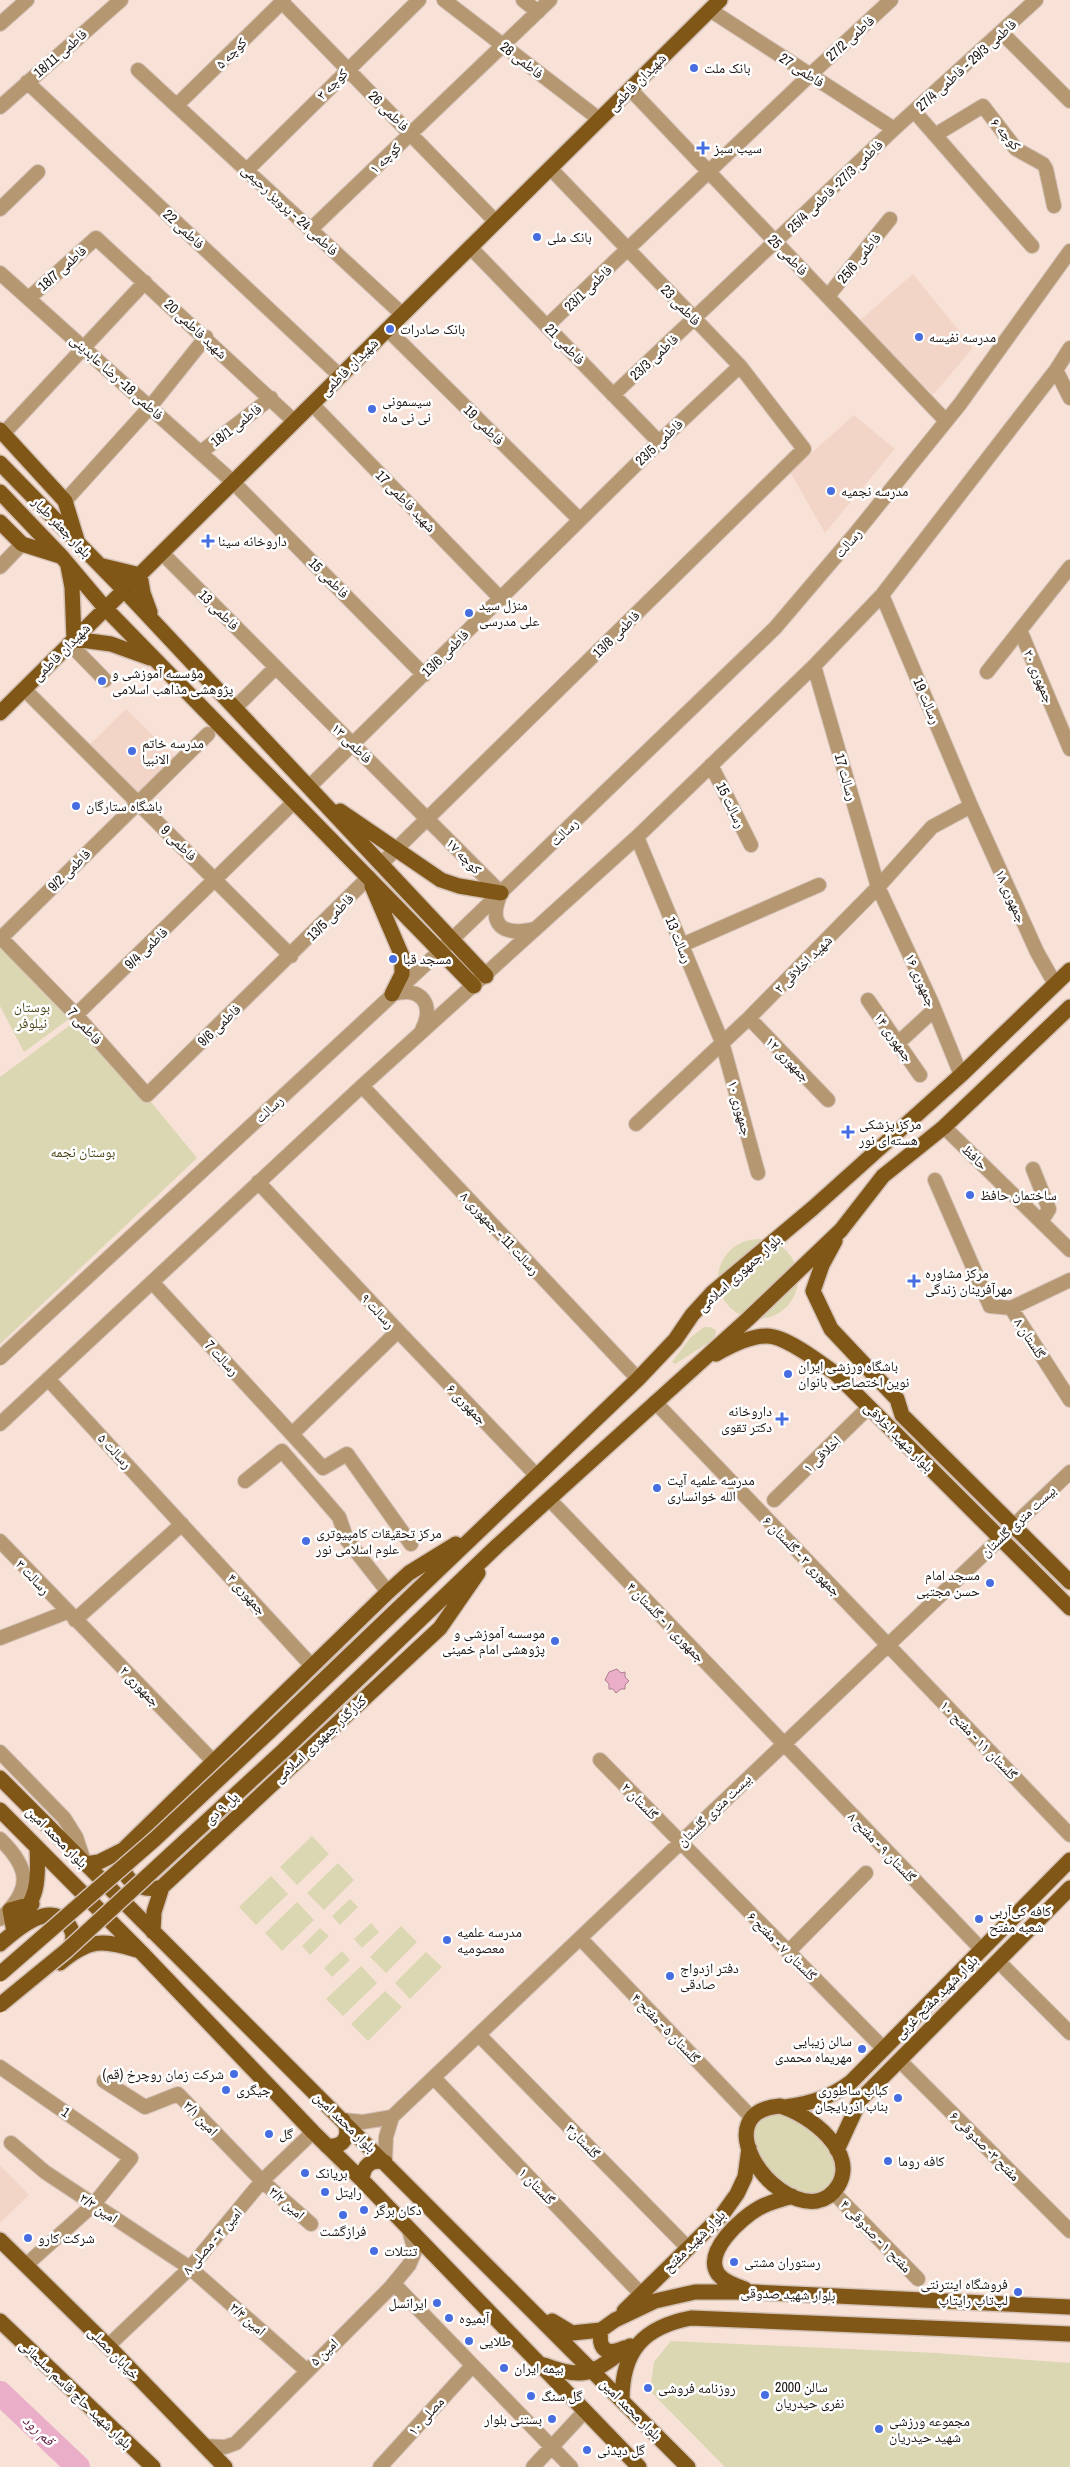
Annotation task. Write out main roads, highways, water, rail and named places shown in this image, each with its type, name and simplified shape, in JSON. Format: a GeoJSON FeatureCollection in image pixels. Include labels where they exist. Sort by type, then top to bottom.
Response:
{"type":"FeatureCollection","features":[{"type":"Feature","properties":{"kind":"main road","name":"شهیدان فاطمی"},"geometry":{"type":"LineString","coordinates":[[0,713],[715,5]]}},
{"type":"Feature","properties":{"kind":"main road"},"geometry":{"type":"LineString","coordinates":[[2,432],[65,501],[78,544]]}},
{"type":"Feature","properties":{"kind":"main road","name":"بلوار جعفر طیار"},"geometry":{"type":"LineString","coordinates":[[0,463],[124,590],[313,791]]}},
{"type":"Feature","properties":{"kind":"main road","name":"بلوار جعفر طیار"},"geometry":{"type":"LineString","coordinates":[[0,492],[64,560],[105,608],[441,950],[474,986]]}},
{"type":"Feature","properties":{"kind":"main road"},"geometry":{"type":"LineString","coordinates":[[0,522],[22,544],[64,560],[72,587],[72,641],[111,644],[156,661]]}},
{"type":"Feature","properties":{"kind":"main road"},"geometry":{"type":"LineString","coordinates":[[99,564],[119,571],[140,575],[143,593],[158,626]]}},
{"type":"Feature","properties":{"kind":"main road"},"geometry":{"type":"LineString","coordinates":[[313,791],[441,880],[459,886],[501,893]]}},
{"type":"Feature","properties":{"kind":"main road"},"geometry":{"type":"LineString","coordinates":[[313,791],[486,976]]}},
{"type":"Feature","properties":{"kind":"main road"},"geometry":{"type":"LineString","coordinates":[[369,877],[402,956],[402,974],[392,994]]}},
{"type":"Feature","properties":{"kind":"main road","name":"بلوار جمهوری اسلامی"},"geometry":{"type":"LineString","coordinates":[[420,1588],[638,1380],[671,1345],[692,1315],[712,1293],[814,1208],[961,1075],[1070,970]]}},
{"type":"Feature","properties":{"kind":"main road"},"geometry":{"type":"LineString","coordinates":[[497,1546],[699,1363],[841,1230],[883,1176],[944,1127],[1070,1007]]}},
{"type":"Feature","properties":{"kind":"main road","name":"بلوار شهید اخلاقی"},"geometry":{"type":"LineString","coordinates":[[841,1230],[822,1265],[813,1291],[831,1329],[897,1399],[902,1415],[1070,1582]]}},
{"type":"Feature","properties":{"kind":"main road","name":"بلوار شهید اخلاقی"},"geometry":{"type":"LineString","coordinates":[[699,1363],[734,1344],[768,1336],[812,1356],[836,1374],[1070,1608]]}},
{"type":"Feature","properties":{"kind":"main road"},"geometry":{"type":"LineString","coordinates":[[85,1864],[99,1862],[123,1850],[311,1664],[409,1573],[481,1529]]}},
{"type":"Feature","properties":{"kind":"main road","name":"پل ۹ دی"},"geometry":{"type":"LineString","coordinates":[[0,2004],[66,1950],[285,1749],[497,1546]]}},
{"type":"Feature","properties":{"kind":"main road","name":"کنارگذر جمهوری اسلامی"},"geometry":{"type":"LineString","coordinates":[[152,1932],[154,1912],[162,1887],[440,1628],[497,1546]]}},
{"type":"Feature","properties":{"kind":"main road","name":"پل ۹ دی"},"geometry":{"type":"LineString","coordinates":[[0,1974],[155,1839],[420,1588]]}},
{"type":"Feature","properties":{"kind":"main road","name":"بلوار محمد امین"},"geometry":{"type":"LineString","coordinates":[[0,1778],[688,2467]]}},
{"type":"Feature","properties":{"kind":"main road","name":"بلوار محمد امین"},"geometry":{"type":"LineString","coordinates":[[0,1810],[141,1952],[639,2467]]}},
{"type":"Feature","properties":{"kind":"main road"},"geometry":{"type":"LineString","coordinates":[[14,1932],[32,1904],[38,1877],[37,1847]]}},
{"type":"Feature","properties":{"kind":"main road"},"geometry":{"type":"LineString","coordinates":[[123,1850],[122,1865],[124,1872],[133,1883],[147,1889],[162,1887]]}},
{"type":"Feature","properties":{"kind":"main road","name":"بلوار شهید مفتح غربی"},"geometry":{"type":"LineString","coordinates":[[785,2107],[817,2102],[836,2094],[851,2082],[1070,1860]]}},
{"type":"Feature","properties":{"kind":"main road","name":"بلوار شهید مفتح غربی"},"geometry":{"type":"LineString","coordinates":[[837,2150],[855,2107],[1070,1888]]}},
{"type":"Feature","properties":{"kind":"main road"},"geometry":{"type":"LineString","coordinates":[[14,1932],[5,1914],[32,1904]]}},
{"type":"Feature","properties":{"kind":"main road"},"geometry":{"type":"LineString","coordinates":[[0,1944],[14,1932],[44,1916],[55,1916],[65,1921],[72,1929],[74,1938],[68,1956]]}},
{"type":"Feature","properties":{"kind":"main road"},"geometry":{"type":"LineString","coordinates":[[0,2010],[68,1956],[96,1942],[111,1942],[141,1952]]}},
{"type":"Feature","properties":{"kind":"main road"},"geometry":{"type":"LineString","coordinates":[[766,2107],[785,2107],[804,2115],[820,2128],[837,2150],[842,2166],[842,2174],[834,2193],[816,2201],[808,2202],[776,2187],[762,2173],[749,2148],[747,2141],[748,2125],[756,2112],[766,2107]]}},
{"type":"Feature","properties":{"kind":"main road"},"geometry":{"type":"LineString","coordinates":[[327,2146],[336,2147],[343,2143],[347,2136],[347,2127],[343,2120]]}},
{"type":"Feature","properties":{"kind":"main road","name":"بلوار شهید مفتح"},"geometry":{"type":"LineString","coordinates":[[615,2320],[722,2215],[737,2194],[745,2177],[749,2148]]}},
{"type":"Feature","properties":{"kind":"main road"},"geometry":{"type":"LineString","coordinates":[[362,2180],[363,2171],[368,2164],[376,2160],[385,2162]]}},
{"type":"Feature","properties":{"kind":"main road","name":"بلوار شهید مفتح"},"geometry":{"type":"LineString","coordinates":[[753,2292],[727,2282],[718,2274],[714,2260],[718,2248],[734,2229],[759,2208],[792,2196]]}},
{"type":"Feature","properties":{"kind":"main road","name":"خیابان مصلی"},"geometry":{"type":"LineString","coordinates":[[0,2240],[108,2346],[225,2467]]}},
{"type":"Feature","properties":{"kind":"main road","name":"بلوار شهید صدوقی"},"geometry":{"type":"LineString","coordinates":[[525,2302],[572,2333],[601,2330],[615,2320],[655,2301],[674,2295],[695,2292],[753,2292],[1070,2307]]}},
{"type":"Feature","properties":{"kind":"main road","name":"بلوار شهید صدوقی"},"geometry":{"type":"LineString","coordinates":[[622,2400],[625,2366],[636,2343],[657,2328],[671,2322],[691,2318],[1070,2334]]}},
{"type":"Feature","properties":{"kind":"main road","name":"بلوار شهید حاج قاسم سلیمانی"},"geometry":{"type":"LineString","coordinates":[[0,2321],[153,2467]]}},
{"type":"Feature","properties":{"kind":"main road"},"geometry":{"type":"LineString","coordinates":[[601,2330],[600,2344],[603,2348],[617,2351],[636,2343]]}},
{"type":"Feature","properties":{"kind":"main road"},"geometry":{"type":"LineString","coordinates":[[540,2364],[568,2374],[593,2372],[636,2343]]}},
{"type":"Feature","properties":{"kind":"waterway","name":"قم رود"},"geometry":{"type":"LineString","coordinates":[[0,2393],[78,2467]]}},
{"type":"Feature","properties":{"kind":"place","name":"بانک ملت"},"geometry":{"type":"Point","coordinates":[694,68]}},
{"type":"Feature","properties":{"kind":"place","name":"سیب سبز"},"geometry":{"type":"Point","coordinates":[703,148]}},
{"type":"Feature","properties":{"kind":"place","name":"بانک ملی"},"geometry":{"type":"Point","coordinates":[537,237]}},
{"type":"Feature","properties":{"kind":"place","name":"بانک صادرات"},"geometry":{"type":"Point","coordinates":[390,329]}},
{"type":"Feature","properties":{"kind":"place","name":"مدرسه نفیسه"},"geometry":{"type":"Point","coordinates":[919,337]}},
{"type":"Feature","properties":{"kind":"place","name":"سیسمونی نی نی ماه"},"geometry":{"type":"Point","coordinates":[372,409]}},
{"type":"Feature","properties":{"kind":"place","name":"مدرسه نجمیه"},"geometry":{"type":"Point","coordinates":[831,491]}},
{"type":"Feature","properties":{"kind":"place","name":"داروخانه سینا"},"geometry":{"type":"Point","coordinates":[208,541]}},
{"type":"Feature","properties":{"kind":"place","name":"منزل سید علی مدرسی"},"geometry":{"type":"Point","coordinates":[469,613]}},
{"type":"Feature","properties":{"kind":"place","name":"مؤسسه آموزشی و پژوهشی مذاهب اسلامی"},"geometry":{"type":"Point","coordinates":[102,681]}},
{"type":"Feature","properties":{"kind":"place","name":"مدرسه خاتم الانبیا"},"geometry":{"type":"Point","coordinates":[132,751]}},
{"type":"Feature","properties":{"kind":"place","name":"باشگاه ستارگان"},"geometry":{"type":"Point","coordinates":[76,806]}},
{"type":"Feature","properties":{"kind":"place","name":"مسجد قبا"},"geometry":{"type":"Point","coordinates":[393,959]}},
{"type":"Feature","properties":{"kind":"place","name":"مرکز پزشکی هسته‌ای نور"},"geometry":{"type":"Point","coordinates":[848,1132]}},
{"type":"Feature","properties":{"kind":"place","name":"ساختمان حافظ"},"geometry":{"type":"Point","coordinates":[970,1195]}},
{"type":"Feature","properties":{"kind":"place","name":"مرکز مشاوره مهرآفرینان زندگی"},"geometry":{"type":"Point","coordinates":[914,1281]}},
{"type":"Feature","properties":{"kind":"place","name":"باشگاه ورزشی ایران نوین اختصاصی بانوان"},"geometry":{"type":"Point","coordinates":[788,1374]}},
{"type":"Feature","properties":{"kind":"place","name":"داروخانه دکتر تقوی"},"geometry":{"type":"Point","coordinates":[782,1419]}},
{"type":"Feature","properties":{"kind":"place","name":"مدرسه علمیه آیت الله خوانساری"},"geometry":{"type":"Point","coordinates":[657,1488]}},
{"type":"Feature","properties":{"kind":"place","name":"مرکز تحقیقات کامپیوتری علوم اسلامی نور"},"geometry":{"type":"Point","coordinates":[306,1541]}},
{"type":"Feature","properties":{"kind":"place","name":"مسجد امام حسن مجتبی"},"geometry":{"type":"Point","coordinates":[990,1583]}},
{"type":"Feature","properties":{"kind":"place","name":"موسسه آموزشی و پژوهشی امام خمینی"},"geometry":{"type":"Point","coordinates":[555,1641]}},
{"type":"Feature","properties":{"kind":"place","name":"کافه کی‌آربی شعبه مفتح"},"geometry":{"type":"Point","coordinates":[979,1919]}},
{"type":"Feature","properties":{"kind":"place","name":"مدرسه علمیه معصومیه"},"geometry":{"type":"Point","coordinates":[447,1940]}},
{"type":"Feature","properties":{"kind":"place","name":"دفتر ازدواج صادقی"},"geometry":{"type":"Point","coordinates":[670,1976]}},
{"type":"Feature","properties":{"kind":"place","name":"سالن زیبایی مهریماه محمدی"},"geometry":{"type":"Point","coordinates":[862,2049]}},
{"type":"Feature","properties":{"kind":"place","name":"شرکت زمان روچرخ (قم)"},"geometry":{"type":"Point","coordinates":[234,2074]}},
{"type":"Feature","properties":{"kind":"place","name":"جیگری"},"geometry":{"type":"Point","coordinates":[226,2090]}},
{"type":"Feature","properties":{"kind":"place","name":"کباب ساطوری بناب اذربایجان"},"geometry":{"type":"Point","coordinates":[898,2098]}},
{"type":"Feature","properties":{"kind":"place","name":"گل"},"geometry":{"type":"Point","coordinates":[269,2134]}},
{"type":"Feature","properties":{"kind":"place","name":"کافه روما"},"geometry":{"type":"Point","coordinates":[888,2161]}},
{"type":"Feature","properties":{"kind":"place","name":"بریانک"},"geometry":{"type":"Point","coordinates":[305,2173]}},
{"type":"Feature","properties":{"kind":"place","name":"رایتل"},"geometry":{"type":"Point","coordinates":[325,2192]}},
{"type":"Feature","properties":{"kind":"place","name":"دکان برگر"},"geometry":{"type":"Point","coordinates":[364,2210]}},
{"type":"Feature","properties":{"kind":"place","name":"فرازگشت"},"geometry":{"type":"Point","coordinates":[343,2215]}},
{"type":"Feature","properties":{"kind":"place","name":"شرکت کارو"},"geometry":{"type":"Point","coordinates":[28,2238]}},
{"type":"Feature","properties":{"kind":"place","name":"تنتلات"},"geometry":{"type":"Point","coordinates":[374,2251]}},
{"type":"Feature","properties":{"kind":"place","name":"رستوران مشتی"},"geometry":{"type":"Point","coordinates":[734,2262]}},
{"type":"Feature","properties":{"kind":"place","name":"فروشگاه اینترنتی لپ‌تاپ رایتاپ"},"geometry":{"type":"Point","coordinates":[1018,2292]}},
{"type":"Feature","properties":{"kind":"place","name":"ایرانسل"},"geometry":{"type":"Point","coordinates":[437,2303]}},
{"type":"Feature","properties":{"kind":"place","name":"آبمیوه"},"geometry":{"type":"Point","coordinates":[449,2318]}},
{"type":"Feature","properties":{"kind":"place","name":"طلایی"},"geometry":{"type":"Point","coordinates":[469,2341]}},
{"type":"Feature","properties":{"kind":"place","name":"بیمه ایران"},"geometry":{"type":"Point","coordinates":[504,2368]}},
{"type":"Feature","properties":{"kind":"place","name":"روزنامه فروشی"},"geometry":{"type":"Point","coordinates":[648,2388]}},
{"type":"Feature","properties":{"kind":"place","name":"سالن 2000 نفری حیدریان"},"geometry":{"type":"Point","coordinates":[765,2395]}},
{"type":"Feature","properties":{"kind":"place","name":"گل سنگ"},"geometry":{"type":"Point","coordinates":[531,2396]}},
{"type":"Feature","properties":{"kind":"place","name":"بستنی بلوار"},"geometry":{"type":"Point","coordinates":[552,2419]}},
{"type":"Feature","properties":{"kind":"place","name":"مجموعه ورزشی شهید حیدریان"},"geometry":{"type":"Point","coordinates":[879,2429]}},
{"type":"Feature","properties":{"kind":"place","name":"گل دیدنی"},"geometry":{"type":"Point","coordinates":[587,2450]}},
{"type":"Feature","properties":{"kind":"park label","name":"بوستان نیلوفر"},"geometry":{"type":"Point","coordinates":[32,1016]}},
{"type":"Feature","properties":{"kind":"park label","name":"بوستان نجمه"},"geometry":{"type":"Point","coordinates":[83,1152]}}]}
